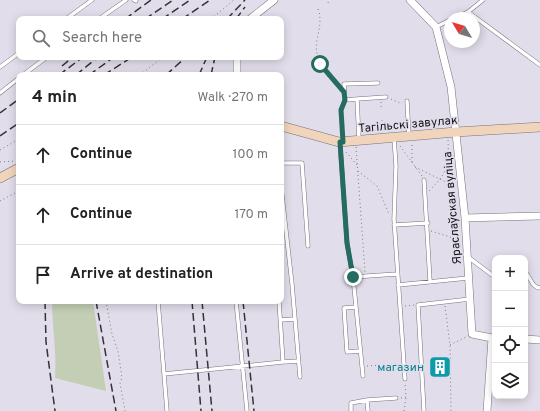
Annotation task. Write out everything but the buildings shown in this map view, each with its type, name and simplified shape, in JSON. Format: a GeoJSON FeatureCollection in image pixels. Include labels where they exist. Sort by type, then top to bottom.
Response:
{"type":"FeatureCollection","features":[{"type":"Feature","properties":{"kind":"main road","name":"Тагільскі завулак"},"geometry":{"type":"LineString","coordinates":[[284,127],[341,143],[395,135],[410,137],[452,132],[540,127]]}},
{"type":"Feature","properties":{"kind":"main road"},"geometry":{"type":"LineString","coordinates":[[0,178],[16,170]]}},
{"type":"Feature","properties":{"kind":"street"},"geometry":{"type":"LineString","coordinates":[[254,16],[274,0]]}},
{"type":"Feature","properties":{"kind":"street","name":"Яраслаўская вуліца"},"geometry":{"type":"LineString","coordinates":[[410,0],[436,27],[451,87],[452,132],[462,190],[467,241],[472,334]]}},
{"type":"Feature","properties":{"kind":"street"},"geometry":{"type":"LineString","coordinates":[[237,60],[237,72]]}},
{"type":"Feature","properties":{"kind":"street"},"geometry":{"type":"LineString","coordinates":[[465,218],[540,216]]}},
{"type":"Feature","properties":{"kind":"street"},"geometry":{"type":"LineString","coordinates":[[472,334],[492,338]]}},
{"type":"Feature","properties":{"kind":"street"},"geometry":{"type":"LineString","coordinates":[[528,340],[540,340]]}},
{"type":"Feature","properties":{"kind":"street"},"geometry":{"type":"LineString","coordinates":[[487,411],[492,350]]}},
{"type":"Feature","properties":{"kind":"lane"},"geometry":{"type":"LineString","coordinates":[[70,16],[92,0]]}},
{"type":"Feature","properties":{"kind":"lane"},"geometry":{"type":"LineString","coordinates":[[103,16],[126,0]]}},
{"type":"Feature","properties":{"kind":"lane"},"geometry":{"type":"LineString","coordinates":[[468,12],[483,0]]}},
{"type":"Feature","properties":{"kind":"lane"},"geometry":{"type":"LineString","coordinates":[[480,21],[540,65]]}},
{"type":"Feature","properties":{"kind":"lane"},"geometry":{"type":"LineString","coordinates":[[436,27],[444,23]]}},
{"type":"Feature","properties":{"kind":"lane"},"geometry":{"type":"LineString","coordinates":[[0,67],[16,55]]}},
{"type":"Feature","properties":{"kind":"lane"},"geometry":{"type":"LineString","coordinates":[[27,72],[43,60]]}},
{"type":"Feature","properties":{"kind":"lane"},"geometry":{"type":"LineString","coordinates":[[0,93],[16,80]]}},
{"type":"Feature","properties":{"kind":"lane"},"geometry":{"type":"LineString","coordinates":[[378,83],[344,84],[345,100],[386,97]]}},
{"type":"Feature","properties":{"kind":"lane"},"geometry":{"type":"LineString","coordinates":[[357,99],[357,141]]}},
{"type":"Feature","properties":{"kind":"lane"},"geometry":{"type":"LineString","coordinates":[[407,101],[410,137]]}},
{"type":"Feature","properties":{"kind":"lane"},"geometry":{"type":"LineString","coordinates":[[395,135],[396,166],[394,226],[405,379]]}},
{"type":"Feature","properties":{"kind":"lane"},"geometry":{"type":"LineString","coordinates":[[341,143],[347,243],[353,277],[363,376]]}},
{"type":"Feature","properties":{"kind":"lane"},"geometry":{"type":"LineString","coordinates":[[284,163],[302,163],[308,246]]}},
{"type":"Feature","properties":{"kind":"lane"},"geometry":{"type":"LineString","coordinates":[[424,180],[428,223],[430,281]]}},
{"type":"Feature","properties":{"kind":"lane"},"geometry":{"type":"LineString","coordinates":[[284,214],[300,377]]}},
{"type":"Feature","properties":{"kind":"lane"},"geometry":{"type":"LineString","coordinates":[[394,226],[428,223]]}},
{"type":"Feature","properties":{"kind":"lane"},"geometry":{"type":"LineString","coordinates":[[468,257],[492,274]]}},
{"type":"Feature","properties":{"kind":"lane"},"geometry":{"type":"LineString","coordinates":[[353,277],[397,274]]}},
{"type":"Feature","properties":{"kind":"lane"},"geometry":{"type":"LineString","coordinates":[[528,275],[532,283],[536,287],[540,288]]}},
{"type":"Feature","properties":{"kind":"lane"},"geometry":{"type":"LineString","coordinates":[[398,286],[430,281],[468,278]]}},
{"type":"Feature","properties":{"kind":"lane"},"geometry":{"type":"LineString","coordinates":[[424,411],[418,305],[470,299]]}},
{"type":"Feature","properties":{"kind":"lane"},"geometry":{"type":"LineString","coordinates":[[158,304],[167,411]]}},
{"type":"Feature","properties":{"kind":"lane"},"geometry":{"type":"LineString","coordinates":[[236,304],[247,411]]}},
{"type":"Feature","properties":{"kind":"lane"},"geometry":{"type":"LineString","coordinates":[[279,304],[283,362]]}},
{"type":"Feature","properties":{"kind":"lane"},"geometry":{"type":"LineString","coordinates":[[356,307],[344,308],[347,352],[360,351]]}},
{"type":"Feature","properties":{"kind":"lane"},"geometry":{"type":"LineString","coordinates":[[280,320],[295,319]]}},
{"type":"Feature","properties":{"kind":"lane"},"geometry":{"type":"LineString","coordinates":[[164,374],[298,361]]}},
{"type":"Feature","properties":{"kind":"lane"},"geometry":{"type":"LineString","coordinates":[[352,411],[351,403],[367,400],[396,398]]}},
{"type":"Feature","properties":{"kind":"lane"},"geometry":{"type":"LineString","coordinates":[[367,400],[368,411]]}},
{"type":"Feature","properties":{"kind":"path"},"geometry":{"type":"LineString","coordinates":[[215,16],[234,0]]}},
{"type":"Feature","properties":{"kind":"path"},"geometry":{"type":"LineString","coordinates":[[318,9],[320,16],[316,46],[320,64],[344,92]]}},
{"type":"Feature","properties":{"kind":"path"},"geometry":{"type":"LineString","coordinates":[[144,72],[159,60]]}},
{"type":"Feature","properties":{"kind":"path"},"geometry":{"type":"LineString","coordinates":[[386,97],[407,106]]}},
{"type":"Feature","properties":{"kind":"path"},"geometry":{"type":"LineString","coordinates":[[345,100],[341,110],[341,143],[357,165]]}},
{"type":"Feature","properties":{"kind":"path"},"geometry":{"type":"LineString","coordinates":[[374,134],[382,120],[395,135],[424,180]]}},
{"type":"Feature","properties":{"kind":"path"},"geometry":{"type":"LineString","coordinates":[[426,194],[442,179],[449,162],[452,132]]}},
{"type":"Feature","properties":{"kind":"path"},"geometry":{"type":"LineString","coordinates":[[410,137],[412,162]]}},
{"type":"Feature","properties":{"kind":"path"},"geometry":{"type":"LineString","coordinates":[[0,150],[16,141]]}},
{"type":"Feature","properties":{"kind":"path"},"geometry":{"type":"LineString","coordinates":[[357,141],[357,165],[366,276]]}},
{"type":"Feature","properties":{"kind":"path"},"geometry":{"type":"LineString","coordinates":[[0,162],[16,161]]}},
{"type":"Feature","properties":{"kind":"path"},"geometry":{"type":"LineString","coordinates":[[415,167],[462,190]]}},
{"type":"Feature","properties":{"kind":"path"},"geometry":{"type":"LineString","coordinates":[[358,170],[377,186],[394,226]]}},
{"type":"Feature","properties":{"kind":"path"},"geometry":{"type":"LineString","coordinates":[[0,201],[16,193]]}},
{"type":"Feature","properties":{"kind":"path"},"geometry":{"type":"LineString","coordinates":[[428,230],[467,241]]}},
{"type":"Feature","properties":{"kind":"path"},"geometry":{"type":"LineString","coordinates":[[444,303],[450,345],[451,411]]}},
{"type":"Feature","properties":{"kind":"path"},"geometry":{"type":"LineString","coordinates":[[107,304],[112,334],[118,351],[122,378],[120,383],[125,411]]}},
{"type":"Feature","properties":{"kind":"path"},"geometry":{"type":"LineString","coordinates":[[400,306],[418,305]]}},
{"type":"Feature","properties":{"kind":"path"},"geometry":{"type":"LineString","coordinates":[[450,345],[472,334]]}},
{"type":"Feature","properties":{"kind":"path"},"geometry":{"type":"LineString","coordinates":[[362,367],[404,364]]}},
{"type":"Feature","properties":{"kind":"path"},"geometry":{"type":"LineString","coordinates":[[404,411],[406,397],[405,379]]}},
{"type":"Feature","properties":{"kind":"path"},"geometry":{"type":"LineString","coordinates":[[396,398],[406,397]]}},
{"type":"Feature","properties":{"kind":"green space"},"geometry":{"type":"Polygon","coordinates":[[[52,304],[93,304],[106,391],[55,378],[52,304]]]}},
{"type":"Feature","properties":{"kind":"railway"},"geometry":{"type":"LineString","coordinates":[[129,16],[151,0]]}},
{"type":"Feature","properties":{"kind":"railway"},"geometry":{"type":"LineString","coordinates":[[149,16],[173,0]]}},
{"type":"Feature","properties":{"kind":"railway"},"geometry":{"type":"LineString","coordinates":[[166,16],[190,0]]}},
{"type":"Feature","properties":{"kind":"railway"},"geometry":{"type":"LineString","coordinates":[[186,16],[210,0]]}},
{"type":"Feature","properties":{"kind":"railway"},"geometry":{"type":"LineString","coordinates":[[230,16],[245,0]]}},
{"type":"Feature","properties":{"kind":"railway"},"geometry":{"type":"LineString","coordinates":[[238,16],[245,7]]}},
{"type":"Feature","properties":{"kind":"railway"},"geometry":{"type":"LineString","coordinates":[[62,66],[69,60]]}},
{"type":"Feature","properties":{"kind":"railway"},"geometry":{"type":"LineString","coordinates":[[63,72],[79,60]]}},
{"type":"Feature","properties":{"kind":"railway"},"geometry":{"type":"LineString","coordinates":[[80,72],[94,60]]}},
{"type":"Feature","properties":{"kind":"railway"},"geometry":{"type":"LineString","coordinates":[[93,72],[110,60]]}},
{"type":"Feature","properties":{"kind":"railway"},"geometry":{"type":"LineString","coordinates":[[109,72],[127,60]]}},
{"type":"Feature","properties":{"kind":"railway"},"geometry":{"type":"LineString","coordinates":[[169,72],[183,60]]}},
{"type":"Feature","properties":{"kind":"railway"},"geometry":{"type":"LineString","coordinates":[[200,72],[206,60]]}},
{"type":"Feature","properties":{"kind":"railway"},"geometry":{"type":"LineString","coordinates":[[212,72],[214,60]]}},
{"type":"Feature","properties":{"kind":"railway"},"geometry":{"type":"LineString","coordinates":[[0,113],[16,101]]}},
{"type":"Feature","properties":{"kind":"railway"},"geometry":{"type":"LineString","coordinates":[[0,136],[16,125]]}},
{"type":"Feature","properties":{"kind":"railway"},"geometry":{"type":"LineString","coordinates":[[45,304],[46,342],[55,411]]}},
{"type":"Feature","properties":{"kind":"railway"},"geometry":{"type":"LineString","coordinates":[[97,304],[116,411]]}},
{"type":"Feature","properties":{"kind":"railway"},"geometry":{"type":"LineString","coordinates":[[192,304],[201,411]]}},
{"type":"Feature","properties":{"kind":"railway"},"geometry":{"type":"LineString","coordinates":[[202,304],[212,411]]}},
{"type":"Feature","properties":{"kind":"railway"},"geometry":{"type":"LineString","coordinates":[[243,304],[254,411]]}},
{"type":"Feature","properties":{"kind":"place","name":"магазин"},"geometry":{"type":"Point","coordinates":[440,367]}},
{"type":"Feature","properties":{"kind":"route"},"geometry":{"type":"LineString","coordinates":[[320,64],[344,92],[345,100],[341,110],[343,142],[340,142],[347,243],[353,277]]}}]}
